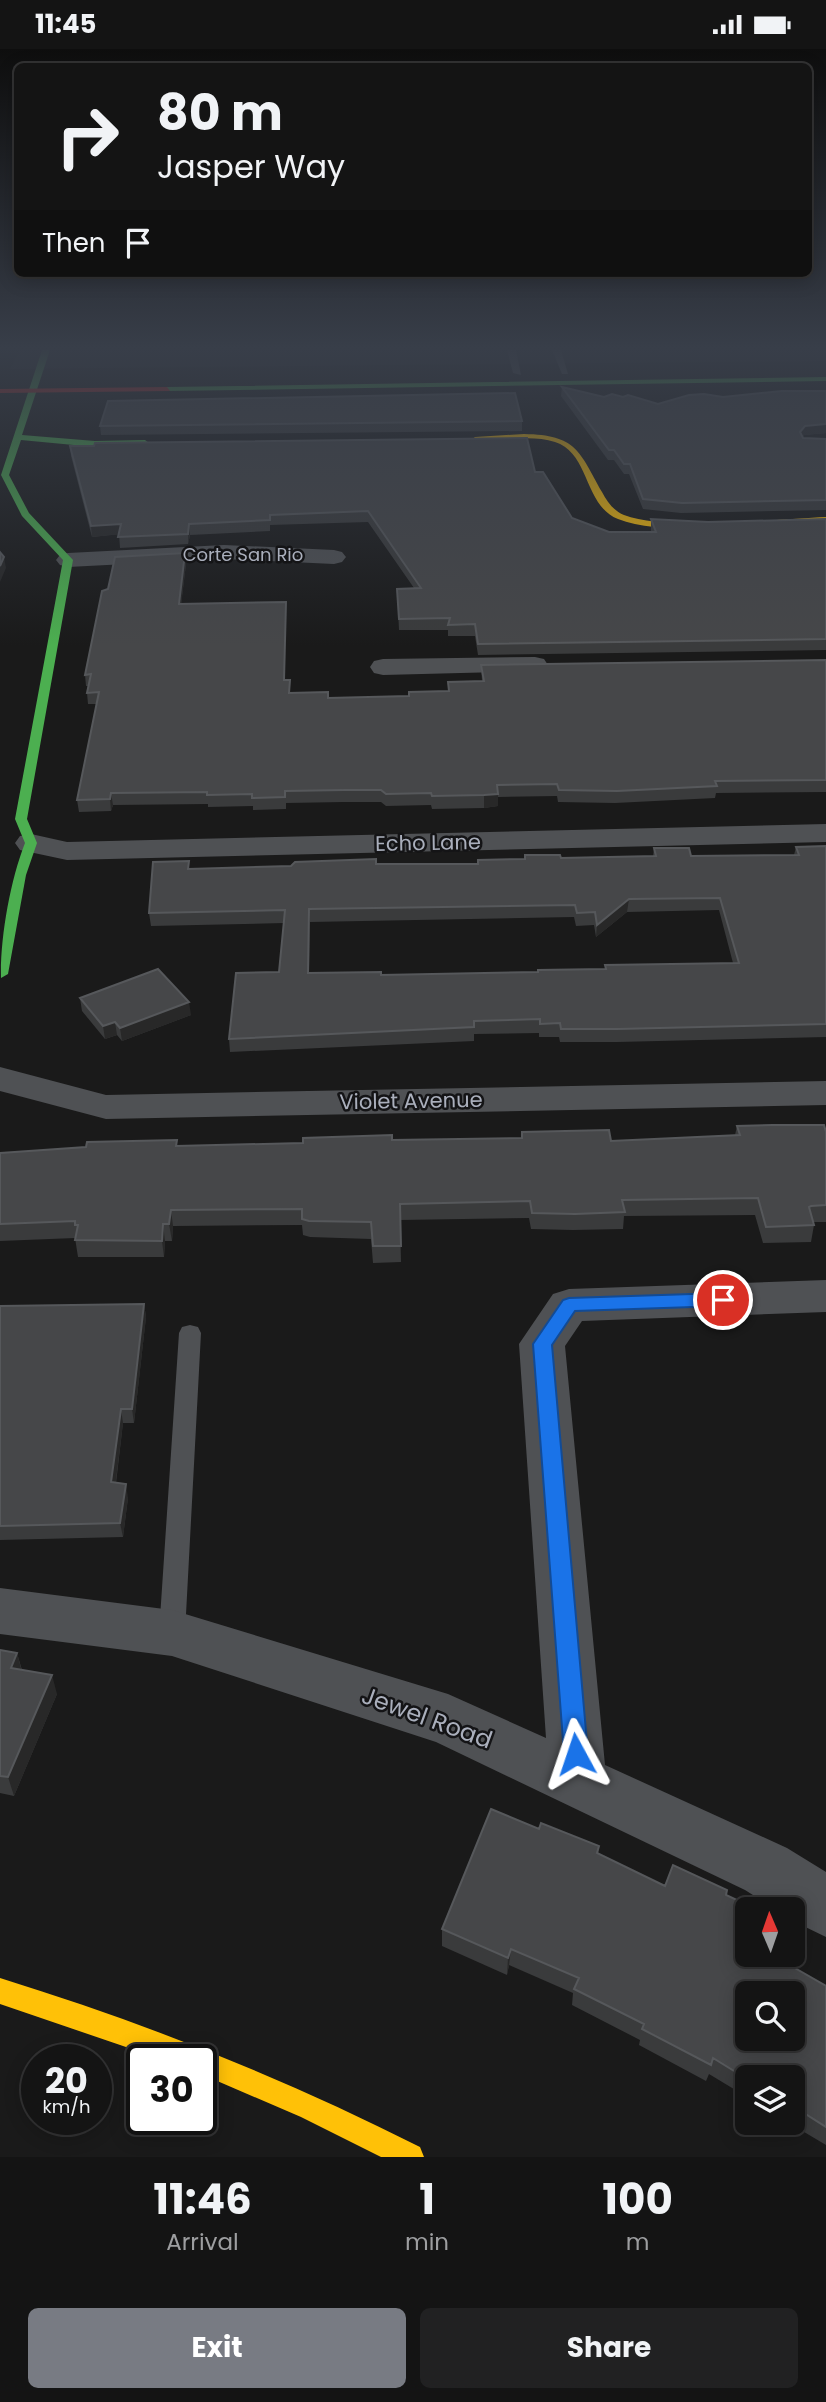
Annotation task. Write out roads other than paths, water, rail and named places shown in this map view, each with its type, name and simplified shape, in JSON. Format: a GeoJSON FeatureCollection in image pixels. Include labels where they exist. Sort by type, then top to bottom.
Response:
{"type":"FeatureCollection","features":[{"type":"Feature","properties":{"kind":"street"},"geometry":{"type":"LineString","coordinates":[[1,977],[19,874],[31,843],[21,819],[68,561],[25,514],[5,475],[14,448]]}},
{"type":"Feature","properties":{"kind":"street"},"geometry":{"type":"LineString","coordinates":[[571,448],[606,506],[620,517],[659,522],[826,520]]}},
{"type":"Feature","properties":{"kind":"street","name":"Corte San Rio"},"geometry":{"type":"LineString","coordinates":[[68,561],[224,552],[334,557]]}},
{"type":"Feature","properties":{"kind":"street"},"geometry":{"type":"LineString","coordinates":[[383,667],[563,664]]}},
{"type":"Feature","properties":{"kind":"street","name":"Echo Lane"},"geometry":{"type":"LineString","coordinates":[[31,843],[67,851],[826,833]]}},
{"type":"Feature","properties":{"kind":"street","name":"Violet Avenue"},"geometry":{"type":"LineString","coordinates":[[0,1079],[106,1107],[826,1093]]}},
{"type":"Feature","properties":{"kind":"street"},"geometry":{"type":"LineString","coordinates":[[578,1781],[542,1344],[569,1305],[826,1296]]}},
{"type":"Feature","properties":{"kind":"street","name":"Jewel Road"},"geometry":{"type":"LineString","coordinates":[[0,1611],[172,1633],[448,1720],[766,1869],[826,1907]]}},
{"type":"Feature","properties":{"kind":"street"},"geometry":{"type":"LineString","coordinates":[[0,1991],[179,2050],[317,2110],[410,2157]]}},
{"type":"Feature","properties":{"kind":"lane"},"geometry":{"type":"LineString","coordinates":[[172,1633],[190,1333]]}}]}
